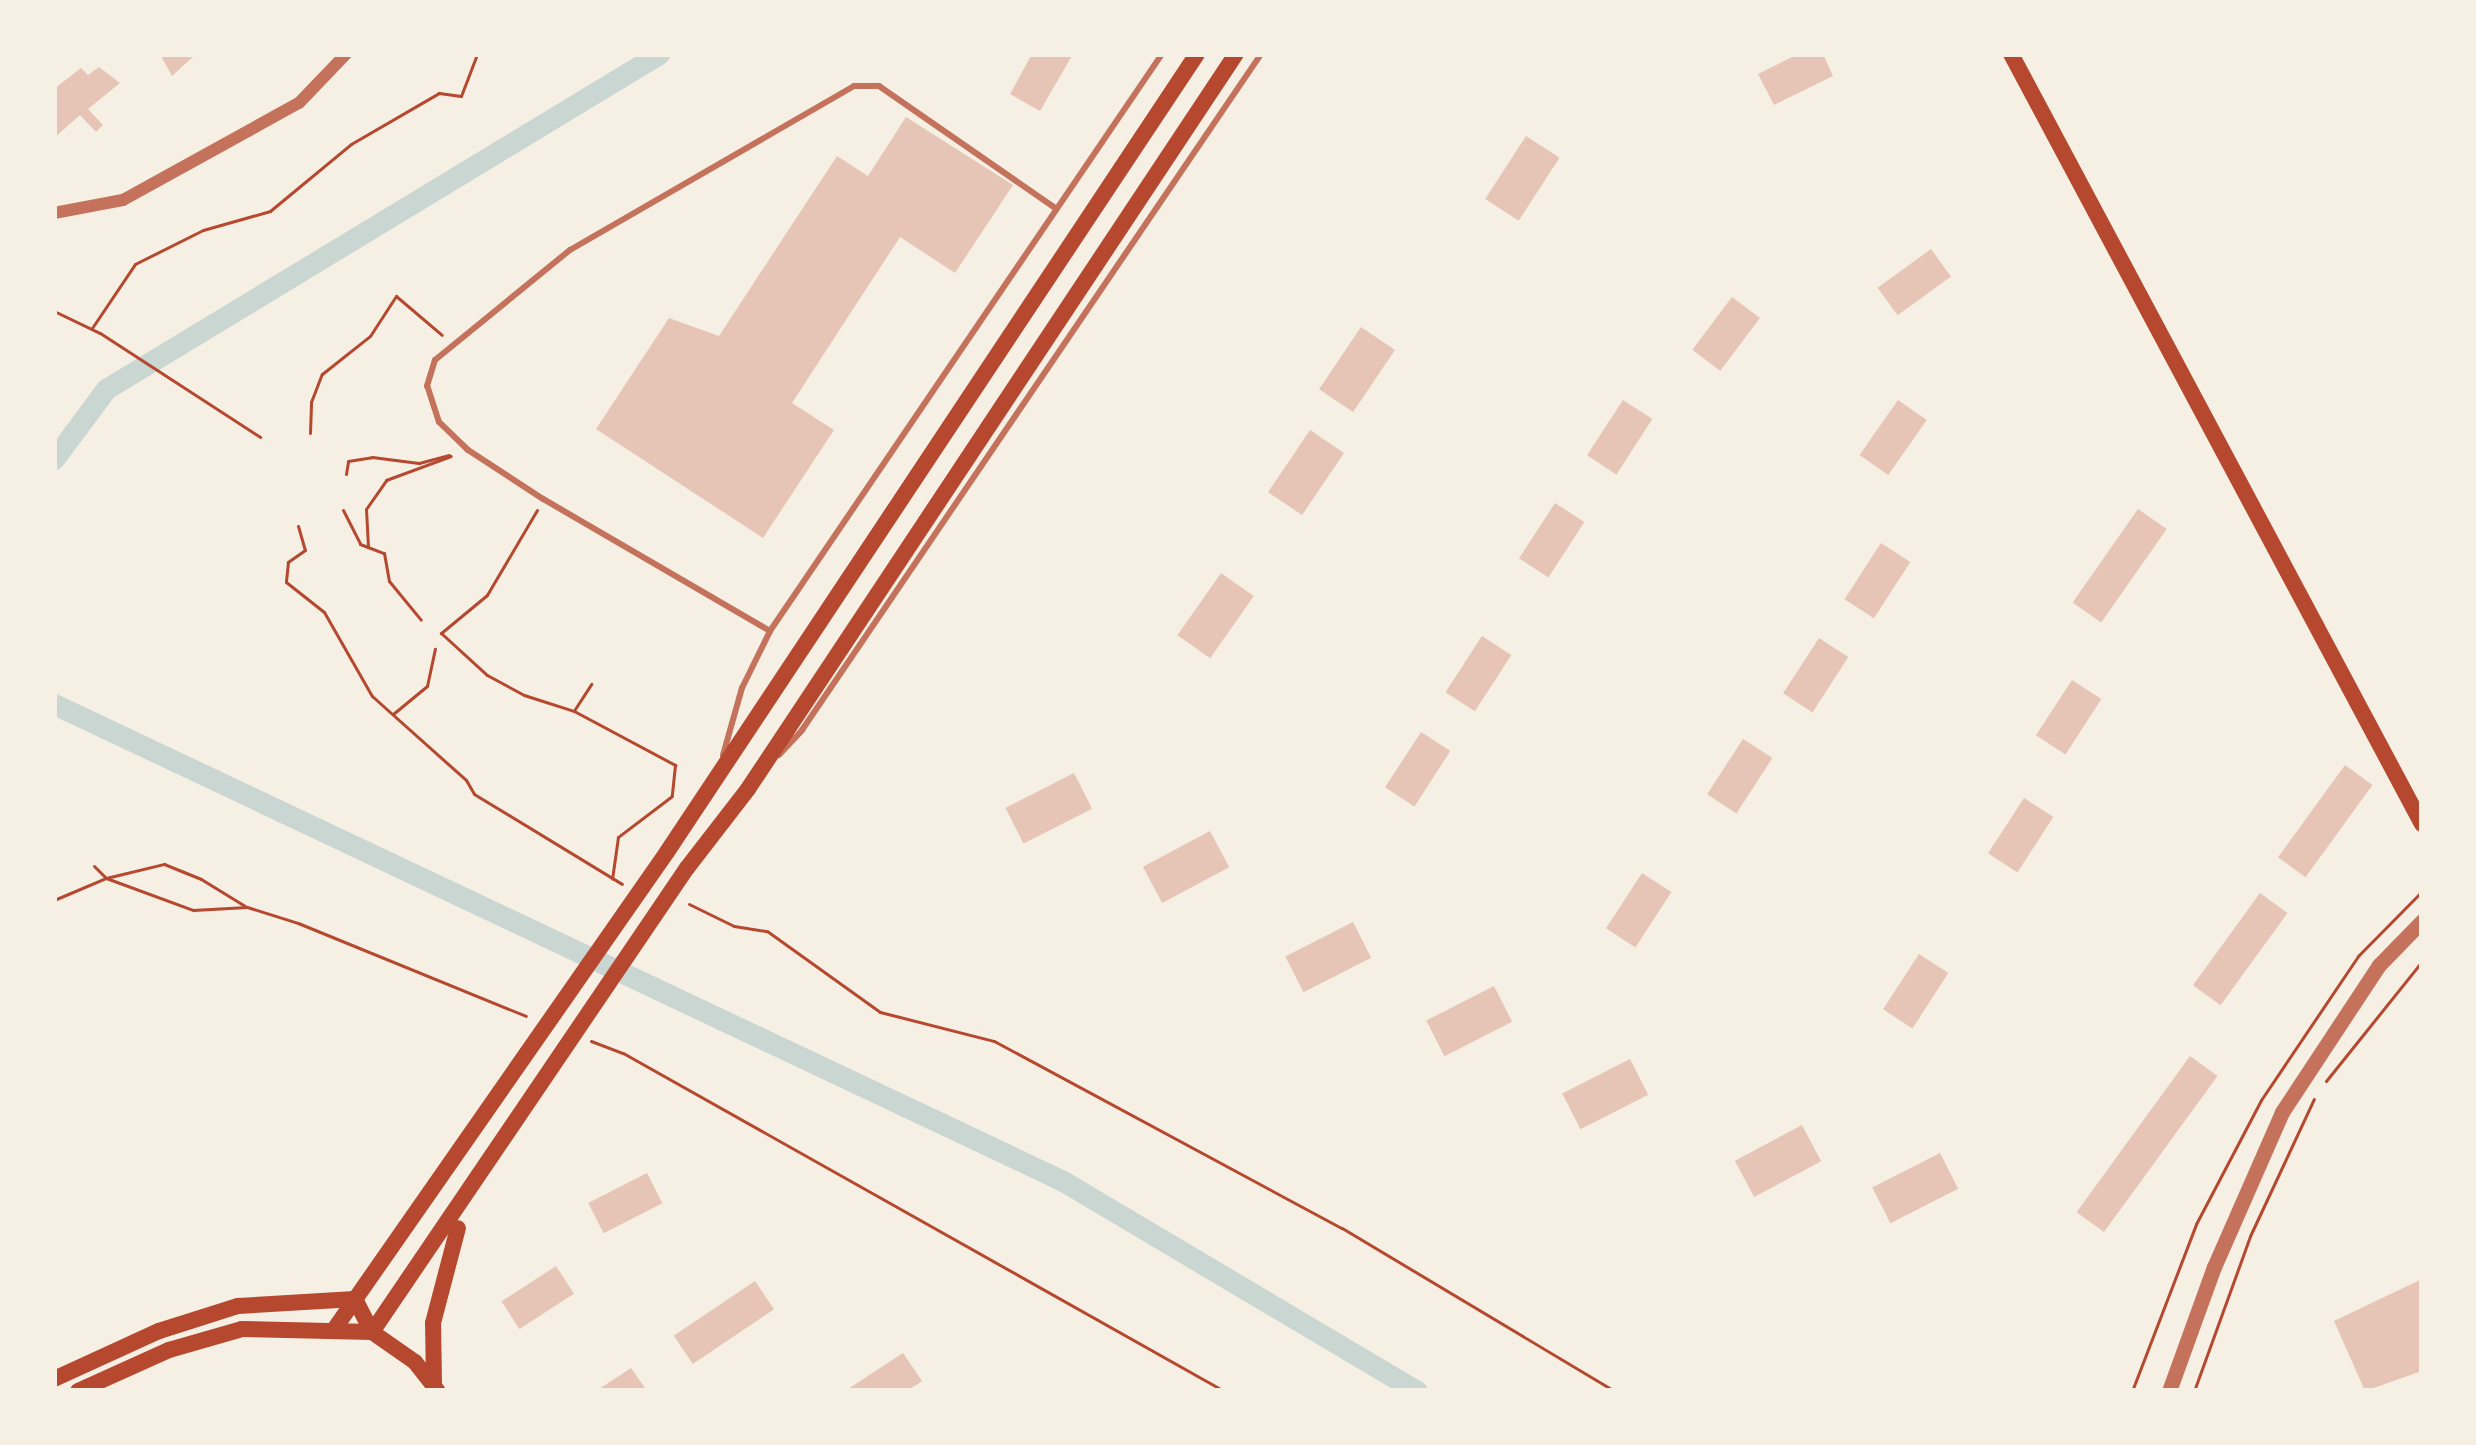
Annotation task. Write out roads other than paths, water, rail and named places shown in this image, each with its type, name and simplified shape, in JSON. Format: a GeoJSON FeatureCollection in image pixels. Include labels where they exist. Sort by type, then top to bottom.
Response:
{"type":"FeatureCollection","features":[{"type":"Feature","properties":{"kind":"main road"},"geometry":{"type":"LineString","coordinates":[[333,1331],[667,852],[1197,54]]}},
{"type":"Feature","properties":{"kind":"main road"},"geometry":{"type":"LineString","coordinates":[[372,1332],[687,868],[748,789],[1236,54]]}},
{"type":"Feature","properties":{"kind":"main road"},"geometry":{"type":"LineString","coordinates":[[2011,54],[2422,824]]}},
{"type":"Feature","properties":{"kind":"main road"},"geometry":{"type":"LineString","coordinates":[[436,1388],[433,1324],[450,1244],[488,1164]]}},
{"type":"Feature","properties":{"kind":"main road"},"geometry":{"type":"LineString","coordinates":[[355,1299],[372,1332],[416,1362],[436,1388]]}},
{"type":"Feature","properties":{"kind":"main road"},"geometry":{"type":"LineString","coordinates":[[54,1379],[159,1330],[238,1306],[355,1299]]}},
{"type":"Feature","properties":{"kind":"main road"},"geometry":{"type":"LineString","coordinates":[[78,1391],[169,1350],[242,1329],[372,1332]]}},
{"type":"Feature","properties":{"kind":"street"},"geometry":{"type":"LineString","coordinates":[[54,213],[123,200],[299,103],[346,54]]}},
{"type":"Feature","properties":{"kind":"street"},"geometry":{"type":"LineString","coordinates":[[2169,1391],[2214,1267],[2282,1112],[2379,965],[2422,921]]}},
{"type":"Feature","properties":{"kind":"lane"},"geometry":{"type":"LineString","coordinates":[[719,768],[742,688],[770,631],[1162,54]]}},
{"type":"Feature","properties":{"kind":"lane"},"geometry":{"type":"LineString","coordinates":[[748,789],[802,730],[1261,54]]}},
{"type":"Feature","properties":{"kind":"lane"},"geometry":{"type":"LineString","coordinates":[[770,631],[543,500],[469,450],[439,422],[427,386],[435,360],[569,250],[854,86],[879,86],[1054,207]]}},
{"type":"Feature","properties":{"kind":"waterway"},"geometry":{"type":"LineString","coordinates":[[54,459],[106,389],[659,54]]}},
{"type":"Feature","properties":{"kind":"waterway"},"geometry":{"type":"LineString","coordinates":[[54,704],[1063,1181],[1417,1391]]}}]}
